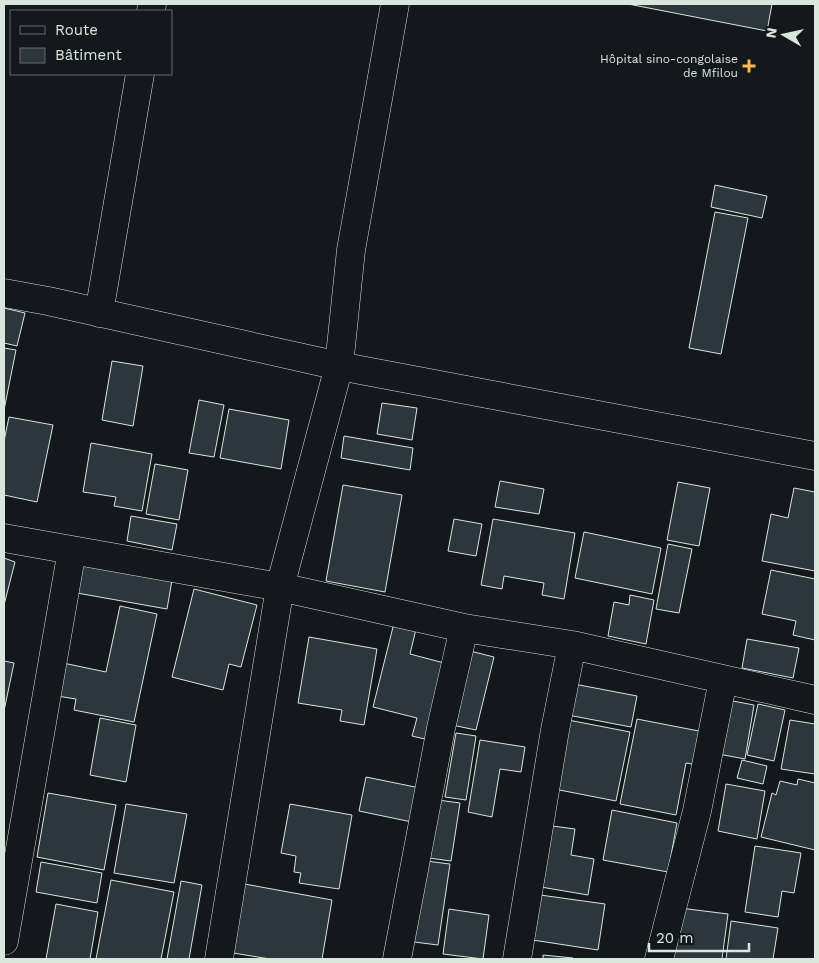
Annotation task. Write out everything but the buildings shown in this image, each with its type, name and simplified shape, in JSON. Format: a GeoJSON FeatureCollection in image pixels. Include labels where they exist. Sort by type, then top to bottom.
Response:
{"type":"FeatureCollection","features":[{"type":"Feature","properties":{"kind":"street"},"geometry":{"type":"LineString","coordinates":[[219,959],[280,587],[338,366],[351,250],[363,193],[369,145],[395,4]]}},
{"type":"Feature","properties":{"kind":"street"},"geometry":{"type":"LineString","coordinates":[[99,313],[140,75]]}},
{"type":"Feature","properties":{"kind":"street"},"geometry":{"type":"LineString","coordinates":[[4,293],[338,366],[815,456]]}},
{"type":"Feature","properties":{"kind":"street"},"geometry":{"type":"LineString","coordinates":[[4,538],[280,587],[464,628],[572,645],[815,700]]}},
{"type":"Feature","properties":{"kind":"street"},"geometry":{"type":"LineString","coordinates":[[4,941],[72,550]]}},
{"type":"Feature","properties":{"kind":"street"},"geometry":{"type":"LineString","coordinates":[[397,959],[434,764],[464,628]]}},
{"type":"Feature","properties":{"kind":"street"},"geometry":{"type":"LineString","coordinates":[[517,959],[555,730],[572,645]]}},
{"type":"Feature","properties":{"kind":"street"},"geometry":{"type":"LineString","coordinates":[[659,959],[697,811],[723,680]]}},
{"type":"Feature","properties":{"kind":"place","name":"Hôpital sino-congolaise de Mfilou"},"geometry":{"type":"Point","coordinates":[749,66]}}]}
